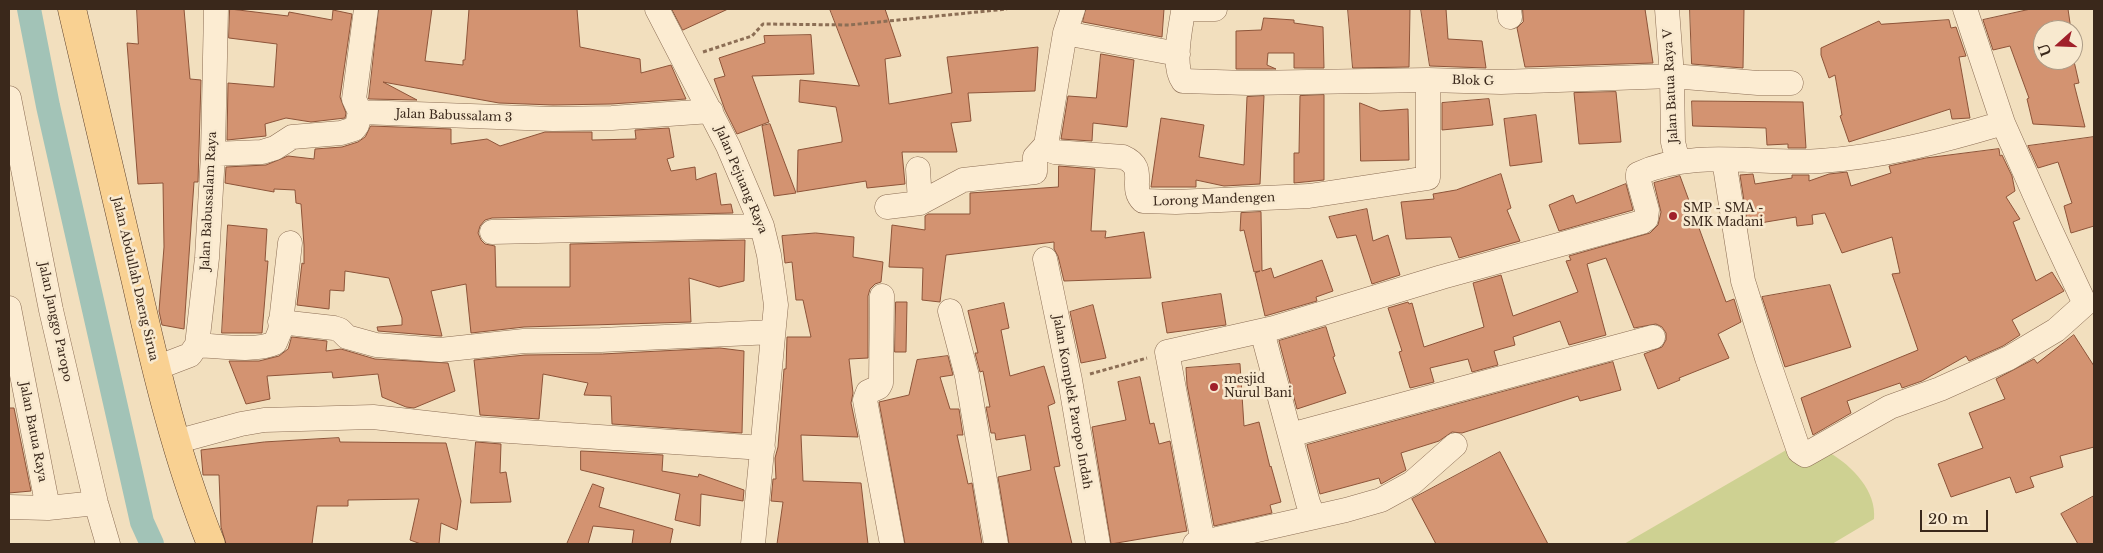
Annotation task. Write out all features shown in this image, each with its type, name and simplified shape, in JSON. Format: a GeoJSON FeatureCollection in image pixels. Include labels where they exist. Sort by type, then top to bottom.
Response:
{"type":"FeatureCollection","features":[{"type":"Feature","properties":{"kind":"main road","name":"Jalan Abdullah Daeng Sirua"},"geometry":{"type":"LineString","coordinates":[[72,9],[175,442],[196,507],[211,544]]}},
{"type":"Feature","properties":{"kind":"street","name":"Jalan Babussalam Raya"},"geometry":{"type":"LineString","coordinates":[[197,345],[207,258],[213,154],[216,9]]}},
{"type":"Feature","properties":{"kind":"street"},"geometry":{"type":"LineString","coordinates":[[213,154],[262,152],[275,148],[292,137],[348,131],[357,126],[360,112],[354,99],[366,9]]}},
{"type":"Feature","properties":{"kind":"street","name":"Jalan Pejuang Raya"},"geometry":{"type":"LineString","coordinates":[[657,9],[711,111],[762,226],[769,255],[776,305],[753,544]]}},
{"type":"Feature","properties":{"kind":"street"},"geometry":{"type":"LineString","coordinates":[[887,207],[920,203],[962,180],[1035,172],[1035,157],[1046,145],[1065,33],[1073,9]]}},
{"type":"Feature","properties":{"kind":"street","name":"Blok G"},"geometry":{"type":"LineString","coordinates":[[1215,9],[1185,10],[1179,35],[1178,54],[1180,76],[1183,82],[1428,80],[1502,82],[1672,76],[1758,83],[1791,83]]}},
{"type":"Feature","properties":{"kind":"street","name":"Jalan Batua Raya V"},"geometry":{"type":"LineString","coordinates":[[1666,9],[1672,76],[1673,142],[1676,154],[1681,160]]}},
{"type":"Feature","properties":{"kind":"street"},"geometry":{"type":"LineString","coordinates":[[1724,160],[1743,281],[1799,451],[1805,455],[1890,407],[1940,389],[2009,358],[2056,330],[2085,304],[2003,123],[1965,9]]}},
{"type":"Feature","properties":{"kind":"street"},"geometry":{"type":"LineString","coordinates":[[1065,33],[1178,54]]}},
{"type":"Feature","properties":{"kind":"street","name":"Lorong Mandengen"},"geometry":{"type":"LineString","coordinates":[[1046,145],[1049,150],[1055,152],[1122,157],[1130,160],[1136,169],[1140,198],[1147,202],[1309,196],[1428,178],[1428,80]]}},
{"type":"Feature","properties":{"kind":"street","name":"Jalan Janggo Paropo"},"geometry":{"type":"LineString","coordinates":[[9,98],[51,310],[96,504],[108,544]]}},
{"type":"Feature","properties":{"kind":"street","name":"Jalan Babussalam 3"},"geometry":{"type":"LineString","coordinates":[[360,112],[553,119],[612,118],[711,111]]}},
{"type":"Feature","properties":{"kind":"street"},"geometry":{"type":"LineString","coordinates":[[1455,445],[1412,483],[1381,500],[1199,543],[1166,352],[1262,331],[1442,277],[1642,222],[1646,219],[1647,210],[1638,174],[1681,160],[1817,161],[1869,157],[1951,138],[2003,123]]}},
{"type":"Feature","properties":{"kind":"street"},"geometry":{"type":"LineString","coordinates":[[918,169],[920,203]]}},
{"type":"Feature","properties":{"kind":"street"},"geometry":{"type":"LineString","coordinates":[[492,232],[762,226]]}},
{"type":"Feature","properties":{"kind":"street"},"geometry":{"type":"LineString","coordinates":[[156,368],[190,354],[197,345],[267,347],[277,340],[290,243]]}},
{"type":"Feature","properties":{"kind":"street","name":"Jalan Komplek Paropo Indah"},"geometry":{"type":"LineString","coordinates":[[1045,260],[1070,380],[1098,544]]}},
{"type":"Feature","properties":{"kind":"street"},"geometry":{"type":"LineString","coordinates":[[882,296],[881,383],[879,387],[868,392],[865,400],[892,544]]}},
{"type":"Feature","properties":{"kind":"street","name":"Jalan Batua Raya"},"geometry":{"type":"LineString","coordinates":[[9,308],[48,508]]}},
{"type":"Feature","properties":{"kind":"street"},"geometry":{"type":"LineString","coordinates":[[950,311],[967,376],[996,544]]}},
{"type":"Feature","properties":{"kind":"street"},"geometry":{"type":"LineString","coordinates":[[280,322],[334,328],[340,330],[347,337],[376,345],[440,350],[524,341],[601,340],[773,332]]}},
{"type":"Feature","properties":{"kind":"street"},"geometry":{"type":"LineString","coordinates":[[1262,331],[1308,503],[1314,517]]}},
{"type":"Feature","properties":{"kind":"street"},"geometry":{"type":"LineString","coordinates":[[1290,435],[1653,338]]}},
{"type":"Feature","properties":{"kind":"street"},"geometry":{"type":"LineString","coordinates":[[175,442],[241,424],[264,420],[373,417],[480,429],[763,448]]}},
{"type":"Feature","properties":{"kind":"street"},"geometry":{"type":"LineString","coordinates":[[9,507],[48,508],[96,504]]}},
{"type":"Feature","properties":{"kind":"path"},"geometry":{"type":"LineString","coordinates":[[684,58],[752,36],[763,24],[849,25],[1007,9]]}},
{"type":"Feature","properties":{"kind":"path"},"geometry":{"type":"LineString","coordinates":[[1070,380],[1166,352]]}},
{"type":"Feature","properties":{"kind":"green space"},"geometry":{"type":"Polygon","coordinates":[[[1800,442],[1830,453],[1854,472],[1867,489],[1874,509],[1874,519],[1832,544],[1624,544],[1800,442]]]}},
{"type":"Feature","properties":{"kind":"building"},"geometry":{"type":"Polygon","coordinates":[[[137,9],[184,9],[190,79],[201,80],[198,182],[194,182],[184,329],[162,325],[159,311],[164,247],[163,183],[138,184],[127,43],[138,44],[137,9]]]}},
{"type":"Feature","properties":{"kind":"building"},"geometry":{"type":"Polygon","coordinates":[[[230,9],[288,16],[289,12],[332,20],[333,10],[352,14],[340,97],[346,113],[345,118],[311,122],[286,118],[265,124],[266,136],[227,140],[228,83],[274,87],[277,44],[229,38],[230,9]]]}},
{"type":"Feature","properties":{"kind":"building"},"geometry":{"type":"Polygon","coordinates":[[[379,9],[432,9],[425,61],[463,65],[469,9],[577,9],[580,47],[640,59],[641,73],[671,65],[686,99],[611,104],[553,105],[499,103],[383,82],[417,100],[369,99],[379,9]]]}},
{"type":"Feature","properties":{"kind":"building"},"geometry":{"type":"Polygon","coordinates":[[[672,9],[728,9],[683,30],[672,9]]]}},
{"type":"Feature","properties":{"kind":"building"},"geometry":{"type":"Polygon","coordinates":[[[830,9],[885,9],[901,56],[885,59],[889,104],[952,93],[947,57],[1038,47],[1035,91],[968,93],[971,121],[951,123],[957,152],[902,152],[905,184],[867,188],[866,181],[797,192],[798,150],[842,142],[836,107],[799,102],[800,80],[859,86],[830,9]]]}},
{"type":"Feature","properties":{"kind":"building"},"geometry":{"type":"Polygon","coordinates":[[[1086,9],[1164,9],[1162,37],[1083,22],[1086,9]]]}},
{"type":"Feature","properties":{"kind":"building"},"geometry":{"type":"Polygon","coordinates":[[[1348,9],[1410,9],[1409,67],[1353,68],[1348,9]]]}},
{"type":"Feature","properties":{"kind":"building"},"geometry":{"type":"Polygon","coordinates":[[[1421,9],[1446,9],[1448,39],[1482,41],[1486,68],[1430,66],[1421,9]]]}},
{"type":"Feature","properties":{"kind":"building"},"geometry":{"type":"Polygon","coordinates":[[[1523,9],[1645,9],[1653,63],[1525,67],[1517,28],[1523,22],[1523,9]]]}},
{"type":"Feature","properties":{"kind":"building"},"geometry":{"type":"Polygon","coordinates":[[[1690,9],[1744,9],[1743,68],[1692,64],[1690,9]]]}},
{"type":"Feature","properties":{"kind":"building"},"geometry":{"type":"Polygon","coordinates":[[[2031,9],[2068,9],[2070,20],[2033,20],[2033,70],[2076,70],[2079,83],[2074,84],[2085,127],[2033,124],[2027,99],[2029,98],[2010,46],[1993,50],[1983,20],[2031,9]]]}},
{"type":"Feature","properties":{"kind":"building"},"geometry":{"type":"Polygon","coordinates":[[[1264,18],[1294,20],[1294,23],[1323,27],[1324,68],[1294,68],[1294,53],[1268,53],[1267,65],[1276,69],[1236,69],[1236,31],[1261,30],[1264,18]]]}},
{"type":"Feature","properties":{"kind":"building"},"geometry":{"type":"Polygon","coordinates":[[[1949,20],[1951,28],[1956,27],[1966,56],[1959,57],[1970,118],[1952,119],[1950,109],[1849,142],[1840,116],[1842,115],[1835,75],[1829,78],[1821,55],[1821,48],[1879,21],[1881,24],[1949,20]]]}},
{"type":"Feature","properties":{"kind":"building"},"geometry":{"type":"Polygon","coordinates":[[[811,35],[814,74],[752,76],[769,122],[737,134],[725,110],[714,79],[725,76],[719,58],[765,43],[764,36],[811,35]]]}},
{"type":"Feature","properties":{"kind":"building"},"geometry":{"type":"Polygon","coordinates":[[[1101,54],[1134,60],[1127,127],[1093,123],[1092,141],[1061,139],[1068,96],[1096,98],[1101,54]]]}},
{"type":"Feature","properties":{"kind":"building"},"geometry":{"type":"Polygon","coordinates":[[[1616,92],[1621,142],[1579,144],[1574,93],[1616,92]]]}},
{"type":"Feature","properties":{"kind":"building"},"geometry":{"type":"Polygon","coordinates":[[[1324,95],[1324,180],[1294,183],[1294,153],[1299,153],[1300,96],[1324,95]]]}},
{"type":"Feature","properties":{"kind":"building"},"geometry":{"type":"Polygon","coordinates":[[[1264,96],[1260,184],[1224,186],[1196,180],[1196,187],[1151,187],[1161,118],[1204,125],[1199,157],[1244,165],[1247,97],[1264,96]]]}},
{"type":"Feature","properties":{"kind":"building"},"geometry":{"type":"Polygon","coordinates":[[[1489,99],[1493,125],[1442,130],[1442,103],[1489,99]]]}},
{"type":"Feature","properties":{"kind":"building"},"geometry":{"type":"Polygon","coordinates":[[[1692,101],[1803,102],[1806,148],[1788,148],[1788,144],[1767,145],[1766,128],[1693,126],[1692,101]]]}},
{"type":"Feature","properties":{"kind":"building"},"geometry":{"type":"Polygon","coordinates":[[[1360,103],[1380,111],[1408,109],[1409,160],[1361,161],[1360,103]]]}},
{"type":"Feature","properties":{"kind":"building"},"geometry":{"type":"Polygon","coordinates":[[[1536,115],[1542,162],[1510,166],[1504,119],[1536,115]]]}},
{"type":"Feature","properties":{"kind":"building"},"geometry":{"type":"Polygon","coordinates":[[[770,124],[796,193],[774,196],[762,126],[770,124]]]}},
{"type":"Feature","properties":{"kind":"building"},"geometry":{"type":"Polygon","coordinates":[[[371,126],[451,129],[451,144],[487,139],[500,146],[545,132],[592,132],[592,140],[636,139],[635,130],[669,128],[674,157],[667,159],[671,171],[695,167],[696,180],[716,173],[721,205],[731,204],[733,213],[492,218],[485,220],[480,226],[478,233],[485,244],[495,246],[496,287],[570,287],[570,244],[745,240],[744,281],[719,287],[689,278],[691,322],[524,327],[471,333],[466,284],[431,291],[442,336],[378,331],[377,327],[402,325],[402,318],[389,278],[345,271],[344,291],[330,290],[329,309],[297,305],[302,263],[304,264],[304,245],[301,204],[296,203],[295,190],[274,189],[274,192],[225,183],[226,167],[266,165],[288,156],[314,159],[315,149],[342,147],[358,142],[365,137],[371,126]]]}},
{"type":"Feature","properties":{"kind":"building"},"geometry":{"type":"Polygon","coordinates":[[[2094,137],[2094,226],[2071,233],[2064,206],[2072,203],[2058,162],[2038,168],[2028,146],[2094,137]]]}},
{"type":"Feature","properties":{"kind":"building"},"geometry":{"type":"Polygon","coordinates":[[[1999,149],[2000,156],[2002,155],[2012,176],[2015,191],[2006,197],[2020,219],[2013,222],[2036,281],[2052,272],[2064,291],[2012,320],[2020,335],[2003,346],[1969,361],[1966,356],[1922,381],[1902,388],[1900,383],[1847,401],[1851,413],[1813,435],[1801,398],[1918,350],[1892,274],[1900,273],[1892,237],[1842,253],[1825,213],[1812,215],[1813,224],[1797,226],[1796,217],[1748,227],[1740,175],[1753,174],[1755,184],[1792,178],[1792,175],[1809,175],[1809,181],[1829,174],[1847,172],[1851,186],[1891,173],[1889,166],[1926,158],[1999,149]]]}},
{"type":"Feature","properties":{"kind":"building"},"geometry":{"type":"Polygon","coordinates":[[[1059,166],[1095,169],[1091,231],[1106,231],[1105,238],[1144,232],[1151,278],[1064,281],[1058,256],[1054,249],[1054,242],[946,255],[940,302],[922,300],[923,268],[889,267],[892,225],[925,230],[925,216],[928,214],[970,214],[970,193],[1058,187],[1059,166]]]}},
{"type":"Feature","properties":{"kind":"building"},"geometry":{"type":"Polygon","coordinates":[[[1501,174],[1511,208],[1507,210],[1520,241],[1459,258],[1451,237],[1406,239],[1401,202],[1434,199],[1433,194],[1456,190],[1501,174]]]}},
{"type":"Feature","properties":{"kind":"building"},"geometry":{"type":"Polygon","coordinates":[[[1680,176],[1726,302],[1734,299],[1741,322],[1718,334],[1729,358],[1679,378],[1680,380],[1658,389],[1644,354],[1662,347],[1666,340],[1666,333],[1662,327],[1656,324],[1634,328],[1606,258],[1587,264],[1606,335],[1569,345],[1560,321],[1513,337],[1515,345],[1494,351],[1498,365],[1472,372],[1468,359],[1430,368],[1434,382],[1410,388],[1399,352],[1402,351],[1388,308],[1408,302],[1409,304],[1412,303],[1424,347],[1484,327],[1473,283],[1501,275],[1513,316],[1578,292],[1566,261],[1571,260],[1569,256],[1650,233],[1658,225],[1661,212],[1654,183],[1680,176]]]}},
{"type":"Feature","properties":{"kind":"building"},"geometry":{"type":"Polygon","coordinates":[[[1626,184],[1633,210],[1559,231],[1549,205],[1573,195],[1576,203],[1626,184]]]}},
{"type":"Feature","properties":{"kind":"building"},"geometry":{"type":"Polygon","coordinates":[[[1367,209],[1373,241],[1388,235],[1400,275],[1372,284],[1356,235],[1337,238],[1329,217],[1367,209]]]}},
{"type":"Feature","properties":{"kind":"building"},"geometry":{"type":"Polygon","coordinates":[[[1261,212],[1262,271],[1271,268],[1274,278],[1322,260],[1333,291],[1316,297],[1317,301],[1265,316],[1255,273],[1260,271],[1254,272],[1244,230],[1240,231],[1241,213],[1261,212]]]}},
{"type":"Feature","properties":{"kind":"building"},"geometry":{"type":"Polygon","coordinates":[[[228,225],[267,229],[265,261],[268,261],[262,333],[222,333],[228,225]]]}},
{"type":"Feature","properties":{"kind":"building"},"geometry":{"type":"Polygon","coordinates":[[[816,233],[854,237],[853,257],[883,262],[881,282],[875,284],[870,289],[868,296],[868,358],[849,359],[853,393],[851,403],[858,437],[801,435],[803,481],[861,483],[868,544],[777,544],[783,502],[771,501],[773,479],[776,479],[775,458],[778,447],[784,369],[786,369],[787,337],[811,337],[803,300],[796,300],[792,262],[785,263],[782,236],[816,233]]]}},
{"type":"Feature","properties":{"kind":"building"},"geometry":{"type":"Polygon","coordinates":[[[1830,285],[1851,347],[1785,367],[1762,297],[1830,285]]]}},
{"type":"Feature","properties":{"kind":"building"},"geometry":{"type":"Polygon","coordinates":[[[1221,294],[1226,325],[1167,333],[1162,303],[1221,294]]]}},
{"type":"Feature","properties":{"kind":"building"},"geometry":{"type":"Polygon","coordinates":[[[896,302],[907,302],[906,352],[895,352],[896,302]]]}},
{"type":"Feature","properties":{"kind":"building"},"geometry":{"type":"Polygon","coordinates":[[[1004,303],[1009,328],[1001,330],[1010,376],[1044,366],[1055,403],[1048,406],[1060,466],[1054,467],[1072,544],[1009,544],[998,477],[1031,470],[1025,435],[996,440],[995,433],[991,433],[986,407],[990,407],[983,371],[980,372],[975,353],[978,353],[968,311],[1004,303]]]}},
{"type":"Feature","properties":{"kind":"building"},"geometry":{"type":"Polygon","coordinates":[[[1093,305],[1106,358],[1081,363],[1070,312],[1093,305]]]}},
{"type":"Feature","properties":{"kind":"building"},"geometry":{"type":"Polygon","coordinates":[[[1326,327],[1335,356],[1333,357],[1346,393],[1297,409],[1279,341],[1326,327]]]}},
{"type":"Feature","properties":{"kind":"building"},"geometry":{"type":"Polygon","coordinates":[[[2074,335],[2094,366],[2094,447],[2060,456],[2063,467],[2030,477],[2034,487],[2016,493],[2010,477],[1951,497],[1938,464],[1983,448],[1969,413],[2005,399],[1996,379],[2034,359],[2037,363],[2074,335]]]}},
{"type":"Feature","properties":{"kind":"building"},"geometry":{"type":"Polygon","coordinates":[[[292,337],[327,341],[326,351],[341,349],[375,359],[448,363],[455,391],[414,408],[406,407],[382,397],[378,374],[333,378],[332,372],[267,376],[270,399],[246,404],[229,361],[259,361],[279,356],[288,349],[292,337]]]}},
{"type":"Feature","properties":{"kind":"building"},"geometry":{"type":"Polygon","coordinates":[[[720,348],[744,351],[742,433],[612,424],[611,396],[584,395],[588,383],[543,374],[539,419],[480,415],[474,360],[525,355],[602,354],[720,348]]]}},
{"type":"Feature","properties":{"kind":"building"},"geometry":{"type":"Polygon","coordinates":[[[948,356],[953,375],[940,377],[950,409],[959,409],[963,435],[957,435],[968,484],[972,483],[982,544],[905,544],[879,402],[909,395],[917,360],[948,356]]]}},
{"type":"Feature","properties":{"kind":"building"},"geometry":{"type":"Polygon","coordinates":[[[1613,362],[1621,390],[1580,401],[1578,396],[1462,433],[1452,432],[1439,441],[1401,453],[1406,470],[1381,484],[1379,478],[1320,494],[1307,445],[1613,362]]]}},
{"type":"Feature","properties":{"kind":"building"},"geometry":{"type":"Polygon","coordinates":[[[1240,364],[1244,426],[1259,422],[1281,502],[1270,505],[1272,513],[1214,526],[1187,385],[1186,368],[1240,364]]]}},
{"type":"Feature","properties":{"kind":"building"},"geometry":{"type":"Polygon","coordinates":[[[1140,377],[1150,424],[1154,423],[1159,444],[1170,441],[1187,531],[1111,544],[1092,427],[1126,420],[1118,382],[1140,377]]]}},
{"type":"Feature","properties":{"kind":"building"},"geometry":{"type":"Polygon","coordinates":[[[9,408],[14,408],[31,491],[9,493],[9,408]]]}},
{"type":"Feature","properties":{"kind":"building"},"geometry":{"type":"Polygon","coordinates":[[[339,438],[340,442],[446,443],[461,501],[457,530],[441,523],[439,544],[421,544],[410,540],[419,499],[348,500],[348,506],[317,506],[312,544],[226,544],[221,527],[219,475],[203,475],[201,450],[264,442],[339,438]]]}},
{"type":"Feature","properties":{"kind":"building"},"geometry":{"type":"Polygon","coordinates":[[[476,442],[501,444],[500,473],[506,472],[511,502],[471,503],[476,442]]]}},
{"type":"Feature","properties":{"kind":"building"},"geometry":{"type":"Polygon","coordinates":[[[581,451],[663,455],[662,471],[698,477],[699,474],[744,490],[743,501],[701,494],[700,526],[675,520],[680,494],[581,470],[581,451]]]}},
{"type":"Feature","properties":{"kind":"building"},"geometry":{"type":"Polygon","coordinates":[[[1500,452],[1548,544],[1436,544],[1412,499],[1500,452]]]}},
{"type":"Feature","properties":{"kind":"building"},"geometry":{"type":"Polygon","coordinates":[[[593,484],[604,488],[599,507],[673,529],[670,544],[632,544],[634,530],[593,526],[588,544],[567,544],[593,484]]]}},
{"type":"Feature","properties":{"kind":"building"},"geometry":{"type":"Polygon","coordinates":[[[2094,496],[2094,544],[2078,544],[2061,514],[2094,496]]]}},
{"type":"Feature","properties":{"kind":"waterway"},"geometry":{"type":"LineString","coordinates":[[29,9],[48,106],[142,522],[152,544]]}},
{"type":"Feature","properties":{"kind":"place","name":"SMP - SMA - SMK Madani"},"geometry":{"type":"Point","coordinates":[1673,216]}},
{"type":"Feature","properties":{"kind":"place","name":"mesjid Nurul Bani"},"geometry":{"type":"Point","coordinates":[1214,387]}}]}
